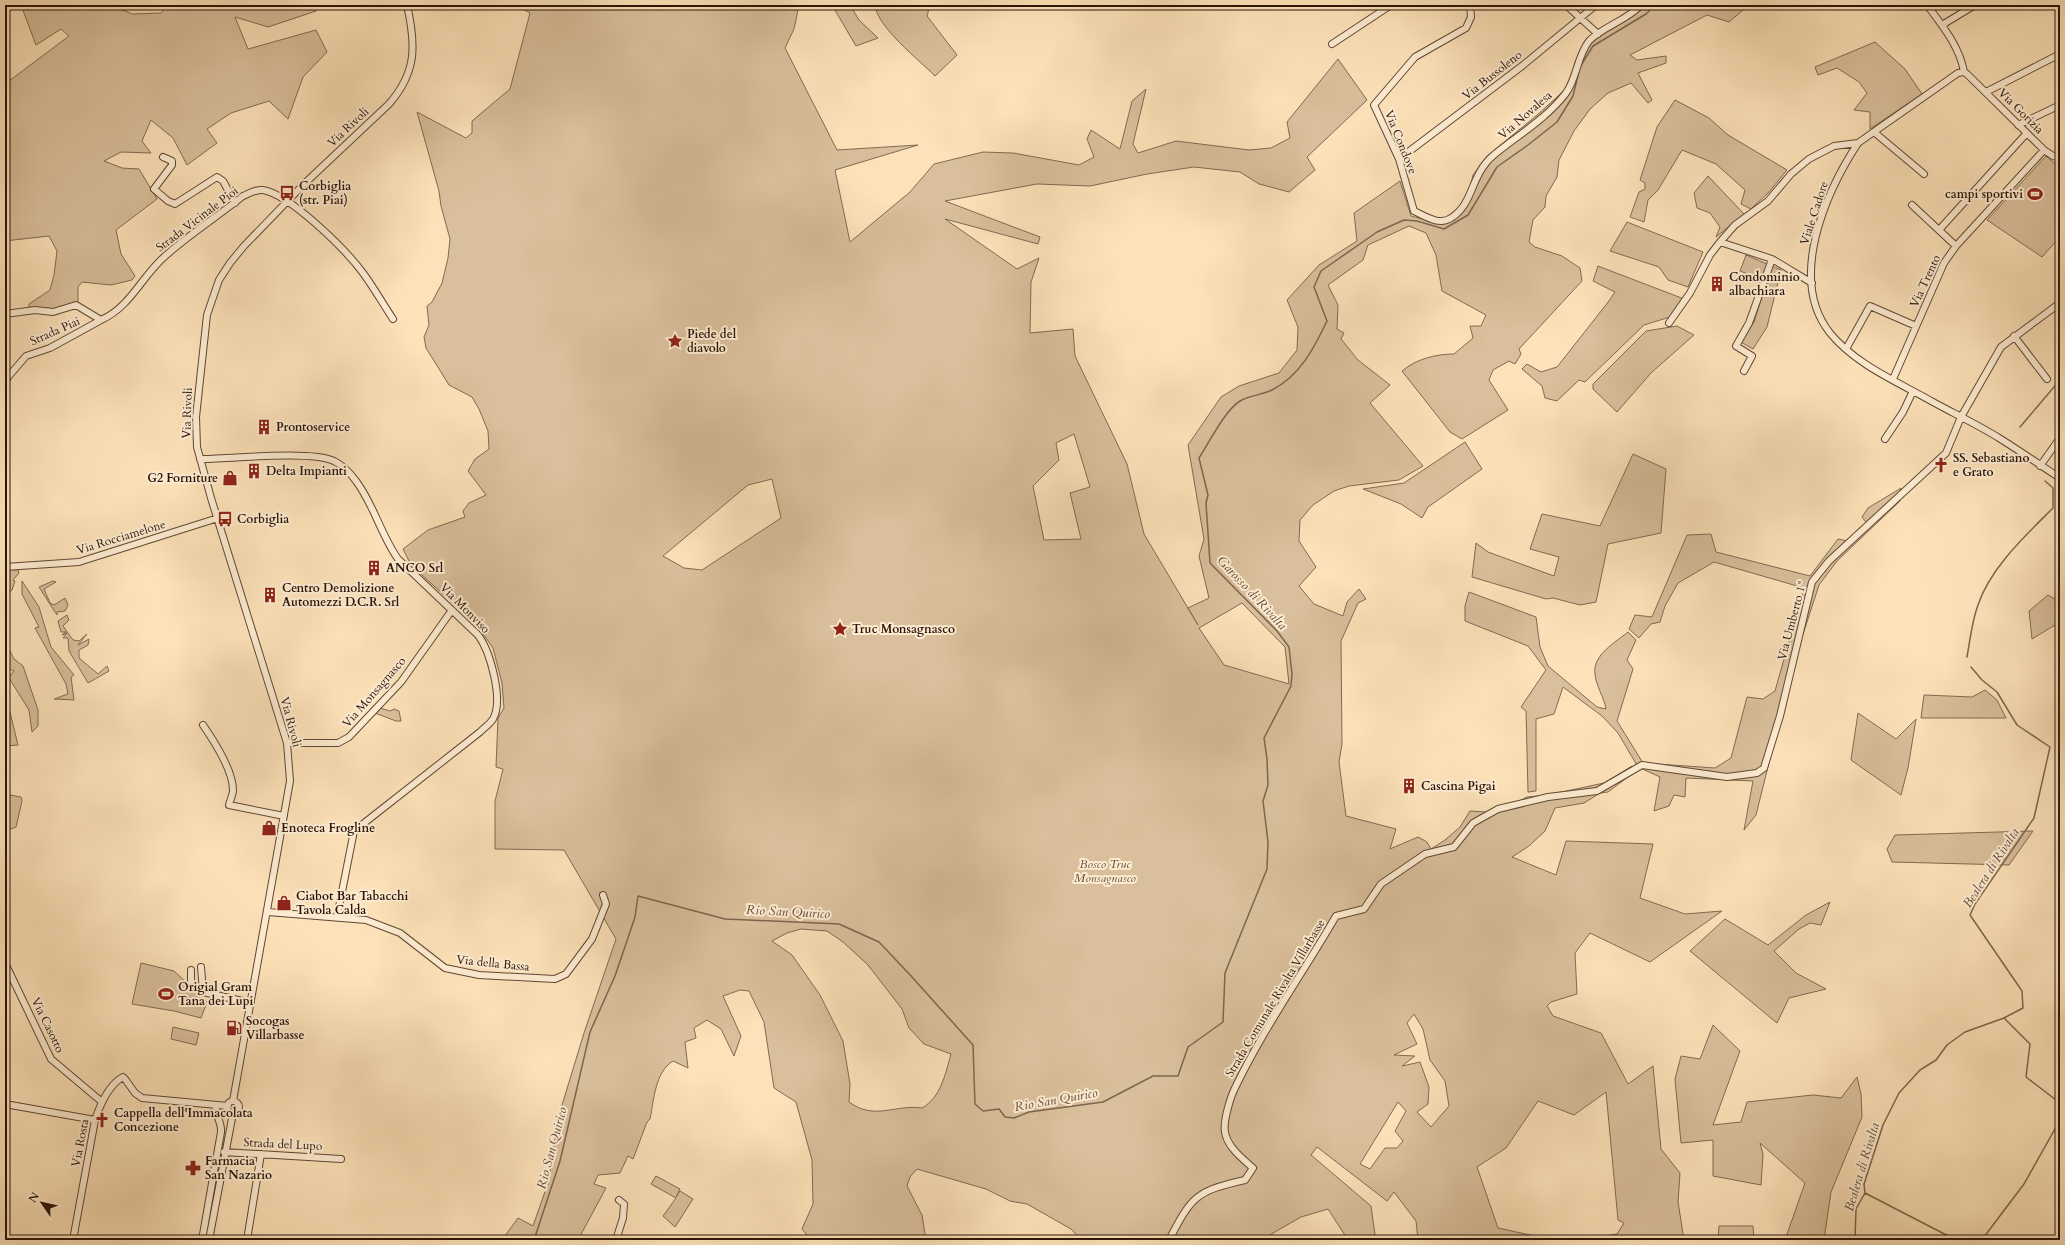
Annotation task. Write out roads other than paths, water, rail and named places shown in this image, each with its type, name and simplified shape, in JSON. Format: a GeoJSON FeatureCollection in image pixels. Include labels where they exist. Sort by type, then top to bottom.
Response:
{"type":"FeatureCollection","features":[{"type":"Feature","properties":{"kind":"street","name":"Via Rivoli"},"geometry":{"type":"LineString","coordinates":[[209,1240],[224,1152],[233,1113],[238,1111],[239,1107],[238,1104],[233,1101],[268,912],[290,781],[287,743],[200,459],[196,435],[196,417],[207,314],[211,299],[221,276],[235,256],[287,201],[396,96],[406,80],[413,58],[413,33],[407,5]]}},
{"type":"Feature","properties":{"kind":"street"},"geometry":{"type":"LineString","coordinates":[[1332,44],[1391,5]]}},
{"type":"Feature","properties":{"kind":"street","name":"Via Condove"},"geometry":{"type":"LineString","coordinates":[[1414,211],[1399,159],[1374,104],[1415,57],[1466,28],[1471,18],[1470,5]]}},
{"type":"Feature","properties":{"kind":"street"},"geometry":{"type":"LineString","coordinates":[[1566,5],[1598,34]]}},
{"type":"Feature","properties":{"kind":"street","name":"Via Bussoleno"},"geometry":{"type":"LineString","coordinates":[[1399,159],[1522,66],[1596,5]]}},
{"type":"Feature","properties":{"kind":"street","name":"Via Novalesa"},"geometry":{"type":"LineString","coordinates":[[1414,211],[1433,220],[1442,221],[1451,218],[1457,213],[1472,193],[1477,175],[1486,162],[1528,129],[1565,94],[1570,86],[1584,48],[1598,34],[1626,18],[1641,5]]}},
{"type":"Feature","properties":{"kind":"street"},"geometry":{"type":"LineString","coordinates":[[1669,323],[1690,294],[1710,255],[1720,242],[1735,225],[1768,201],[1791,174],[1809,159],[1834,146],[1858,143],[1958,73],[1964,72],[1959,55],[1942,25],[1927,5]]}},
{"type":"Feature","properties":{"kind":"street"},"geometry":{"type":"LineString","coordinates":[[1942,25],[1975,5]]}},
{"type":"Feature","properties":{"kind":"street"},"geometry":{"type":"LineString","coordinates":[[1986,92],[2060,54]]}},
{"type":"Feature","properties":{"kind":"street","name":"Via Gorizia"},"geometry":{"type":"LineString","coordinates":[[1964,72],[1986,92],[2026,134],[2044,150],[2053,156],[2060,158]]}},
{"type":"Feature","properties":{"kind":"street"},"geometry":{"type":"LineString","coordinates":[[2018,126],[2060,105]]}},
{"type":"Feature","properties":{"kind":"street"},"geometry":{"type":"LineString","coordinates":[[1874,132],[1924,174]]}},
{"type":"Feature","properties":{"kind":"street"},"geometry":{"type":"LineString","coordinates":[[1939,230],[2026,134]]}},
{"type":"Feature","properties":{"kind":"street","name":"Viale Cadore"},"geometry":{"type":"LineString","coordinates":[[1858,143],[1842,168],[1817,231],[1812,261],[1812,283],[1822,319],[1830,332],[1846,349],[1913,391],[2000,438],[2060,478]]}},
{"type":"Feature","properties":{"kind":"street","name":"Via Trento"},"geometry":{"type":"LineString","coordinates":[[1893,379],[1944,263],[1956,246],[2044,150]]}},
{"type":"Feature","properties":{"kind":"street"},"geometry":{"type":"LineString","coordinates":[[162,157],[172,161],[172,165],[154,189],[170,203],[175,204],[217,177],[223,181],[235,203]]}},
{"type":"Feature","properties":{"kind":"street","name":"Strada Vicinale Pioi"},"geometry":{"type":"LineString","coordinates":[[101,320],[109,317],[125,304],[162,259],[243,196],[258,190],[268,192],[287,201]]}},
{"type":"Feature","properties":{"kind":"street"},"geometry":{"type":"LineString","coordinates":[[287,201],[294,205],[349,256],[363,273],[393,319]]}},
{"type":"Feature","properties":{"kind":"street"},"geometry":{"type":"LineString","coordinates":[[1912,205],[1956,246]]}},
{"type":"Feature","properties":{"kind":"street"},"geometry":{"type":"LineString","coordinates":[[1720,242],[1772,259],[1812,283]]}},
{"type":"Feature","properties":{"kind":"street"},"geometry":{"type":"LineString","coordinates":[[1744,371],[1752,356],[1736,346],[1749,323],[1772,259]]}},
{"type":"Feature","properties":{"kind":"street","name":"Via Umberto 1°"},"geometry":{"type":"LineString","coordinates":[[1597,790],[1642,766],[1727,777],[1757,773],[1764,768],[1780,716],[1812,582],[1829,561],[1946,453],[1960,417],[2001,347],[2060,303]]}},
{"type":"Feature","properties":{"kind":"street"},"geometry":{"type":"LineString","coordinates":[[5,314],[35,310],[53,312],[76,305],[101,320]]}},
{"type":"Feature","properties":{"kind":"street"},"geometry":{"type":"LineString","coordinates":[[1846,349],[1870,306],[1916,326]]}},
{"type":"Feature","properties":{"kind":"street","name":"Strada Piai"},"geometry":{"type":"LineString","coordinates":[[5,383],[8,377],[26,356],[50,348],[101,320]]}},
{"type":"Feature","properties":{"kind":"street"},"geometry":{"type":"LineString","coordinates":[[2014,336],[2047,379]]}},
{"type":"Feature","properties":{"kind":"street"},"geometry":{"type":"LineString","coordinates":[[1885,440],[1913,391]]}},
{"type":"Feature","properties":{"kind":"street"},"geometry":{"type":"LineString","coordinates":[[2040,466],[2060,438]]}},
{"type":"Feature","properties":{"kind":"street","name":"Via Monviso"},"geometry":{"type":"LineString","coordinates":[[200,459],[310,456],[333,461],[345,469],[356,481],[389,546],[398,559],[478,635],[485,644],[498,698],[493,719],[480,732],[354,831],[337,917]]}},
{"type":"Feature","properties":{"kind":"street","name":"Via Rocciamelone"},"geometry":{"type":"LineString","coordinates":[[5,567],[79,562],[218,518]]}},
{"type":"Feature","properties":{"kind":"street","name":"Via Monsagnasco"},"geometry":{"type":"LineString","coordinates":[[287,743],[338,743],[349,738],[401,682],[452,610]]}},
{"type":"Feature","properties":{"kind":"street"},"geometry":{"type":"LineString","coordinates":[[203,725],[216,744],[230,779],[233,789],[229,805],[284,816]]}},
{"type":"Feature","properties":{"kind":"street","name":"Strada Comunale Rivalta Villarbasse"},"geometry":{"type":"LineString","coordinates":[[1169,1240],[1184,1210],[1196,1196],[1219,1186],[1246,1180],[1253,1168],[1234,1150],[1225,1132],[1228,1107],[1234,1088],[1336,916],[1364,909],[1382,884],[1425,854],[1454,847],[1473,823],[1498,809],[1548,798],[1597,790]]}},
{"type":"Feature","properties":{"kind":"street","name":"Via della Bassa"},"geometry":{"type":"LineString","coordinates":[[268,912],[366,920],[400,933],[445,968],[479,975],[555,979],[566,974],[592,939],[606,904],[603,895]]}},
{"type":"Feature","properties":{"kind":"street","name":"Via Casotto"},"geometry":{"type":"LineString","coordinates":[[5,963],[51,1059],[102,1102]]}},
{"type":"Feature","properties":{"kind":"street"},"geometry":{"type":"LineString","coordinates":[[201,967],[203,992]]}},
{"type":"Feature","properties":{"kind":"street"},"geometry":{"type":"LineString","coordinates":[[191,970],[191,982],[196,989],[251,1003]]}},
{"type":"Feature","properties":{"kind":"street","name":"Via Rosta"},"geometry":{"type":"LineString","coordinates":[[73,1240],[95,1120],[102,1102],[113,1085],[123,1077],[135,1093],[142,1098],[228,1106]]}},
{"type":"Feature","properties":{"kind":"street"},"geometry":{"type":"LineString","coordinates":[[233,1101],[228,1106],[228,1110],[233,1113]]}},
{"type":"Feature","properties":{"kind":"street"},"geometry":{"type":"LineString","coordinates":[[5,1104],[95,1120]]}},
{"type":"Feature","properties":{"kind":"street"},"geometry":{"type":"LineString","coordinates":[[202,1240],[222,1132],[220,1122],[216,1114],[216,1105]]}},
{"type":"Feature","properties":{"kind":"street","name":"Strada del Lupo"},"geometry":{"type":"LineString","coordinates":[[224,1152],[342,1158]]}},
{"type":"Feature","properties":{"kind":"street"},"geometry":{"type":"LineString","coordinates":[[247,1240],[261,1154]]}},
{"type":"Feature","properties":{"kind":"street"},"geometry":{"type":"LineString","coordinates":[[616,1240],[624,1210],[624,1204],[619,1200]]}},
{"type":"Feature","properties":{"kind":"waterway","name":"Garosso di Rivalta"},"geometry":{"type":"LineString","coordinates":[[534,1240],[560,1161],[590,1032],[615,976],[635,917],[638,896],[725,919],[839,924],[879,942],[973,1045],[975,1104],[983,1111],[999,1109],[1005,1117],[1014,1118],[1029,1112],[1103,1102],[1153,1076],[1178,1076],[1188,1047],[1223,1022],[1225,973],[1267,869],[1268,842],[1263,801],[1268,785],[1267,759],[1264,738],[1291,686],[1292,674],[1289,647],[1277,631],[1210,563],[1206,503],[1208,495],[1199,458],[1223,419],[1234,405],[1248,397],[1268,392],[1282,384],[1291,377],[1311,351],[1327,321],[1314,287],[1321,271],[1377,232],[1404,220],[1417,221],[1444,229],[1468,215],[1497,167],[1557,122],[1573,96],[1580,67],[1593,46],[1646,14],[1655,5]]}},
{"type":"Feature","properties":{"kind":"waterway","name":"Bealera di Rivalta"},"geometry":{"type":"LineString","coordinates":[[2020,427],[2060,380]]}},
{"type":"Feature","properties":{"kind":"waterway","name":"Bealera di Rivalta"},"geometry":{"type":"LineString","coordinates":[[1967,657],[1976,611],[1991,578],[2010,553],[2053,508],[2053,488],[2045,481]]}},
{"type":"Feature","properties":{"kind":"waterway","name":"Bealera di Rivalta"},"geometry":{"type":"LineString","coordinates":[[1855,1240],[1856,1209],[1865,1193],[1864,1184],[1883,1125],[1899,1093],[1920,1070],[1936,1060],[1947,1045],[1965,1032],[2004,1018],[2023,1008],[2022,991],[1970,915],[1975,904],[2034,818],[2050,747],[2017,725],[1997,692],[1982,680],[1971,667]]}},
{"type":"Feature","properties":{"kind":"waterway"},"geometry":{"type":"LineString","coordinates":[[2004,1018],[2030,1044],[2026,1077],[2060,1103]]}},
{"type":"Feature","properties":{"kind":"waterway"},"geometry":{"type":"LineString","coordinates":[[1977,1240],[1984,1237],[2024,1184],[2060,1120]]}},
{"type":"Feature","properties":{"kind":"waterway"},"geometry":{"type":"LineString","coordinates":[[1865,1193],[1956,1240]]}},
{"type":"Feature","properties":{"kind":"place","name":"Corbiglia (str. Piai)"},"geometry":{"type":"Point","coordinates":[287,193]}},
{"type":"Feature","properties":{"kind":"place","name":"campi sportivi"},"geometry":{"type":"Point","coordinates":[2035,194]}},
{"type":"Feature","properties":{"kind":"place","name":"Condominio albachiara"},"geometry":{"type":"Point","coordinates":[1717,284]}},
{"type":"Feature","properties":{"kind":"place","name":"Piede del diavolo"},"geometry":{"type":"Point","coordinates":[675,341]}},
{"type":"Feature","properties":{"kind":"place","name":"Prontoservice"},"geometry":{"type":"Point","coordinates":[264,427]}},
{"type":"Feature","properties":{"kind":"place","name":"SS. Sebastiano e Grato"},"geometry":{"type":"Point","coordinates":[1941,465]}},
{"type":"Feature","properties":{"kind":"place","name":"Delta Impianti"},"geometry":{"type":"Point","coordinates":[254,471]}},
{"type":"Feature","properties":{"kind":"place","name":"G2 Forniture"},"geometry":{"type":"Point","coordinates":[230,478]}},
{"type":"Feature","properties":{"kind":"place","name":"Corbiglia"},"geometry":{"type":"Point","coordinates":[225,519]}},
{"type":"Feature","properties":{"kind":"place","name":"ANCO Srl"},"geometry":{"type":"Point","coordinates":[374,568]}},
{"type":"Feature","properties":{"kind":"place","name":"Centro Demolizione Automezzi D.C.R. Srl"},"geometry":{"type":"Point","coordinates":[270,595]}},
{"type":"Feature","properties":{"kind":"place","name":"Truc Monsagnasco"},"geometry":{"type":"Point","coordinates":[840,629]}},
{"type":"Feature","properties":{"kind":"place","name":"Cascina Pigai"},"geometry":{"type":"Point","coordinates":[1409,786]}},
{"type":"Feature","properties":{"kind":"place","name":"Enoteca Frogline"},"geometry":{"type":"Point","coordinates":[269,828]}},
{"type":"Feature","properties":{"kind":"place","name":"Ciabot Bar Tabacchi Tavola Calda"},"geometry":{"type":"Point","coordinates":[284,903]}},
{"type":"Feature","properties":{"kind":"place","name":"Origial Gram Tana dei Lupi"},"geometry":{"type":"Point","coordinates":[166,994]}},
{"type":"Feature","properties":{"kind":"place","name":"Socogas Villarbasse"},"geometry":{"type":"Point","coordinates":[234,1028]}},
{"type":"Feature","properties":{"kind":"place","name":"Cappella dell'Immacolata Concezione"},"geometry":{"type":"Point","coordinates":[102,1120]}},
{"type":"Feature","properties":{"kind":"place","name":"Farmacia San Nazario"},"geometry":{"type":"Point","coordinates":[193,1168]}},
{"type":"Feature","properties":{"kind":"park label","name":"Bosco Truc Monsagnasco"},"geometry":{"type":"Point","coordinates":[1105,871]}},
{"type":"Feature","properties":{"kind":"water label","name":"Rio San Quirico"},"geometry":{"type":"Point","coordinates":[788,912]}},
{"type":"Feature","properties":{"kind":"water label","name":"Rio San Quirico"},"geometry":{"type":"Point","coordinates":[1056,1100]}},
{"type":"Feature","properties":{"kind":"water label","name":"Rio San Quirico"},"geometry":{"type":"Point","coordinates":[552,1148]}}]}
